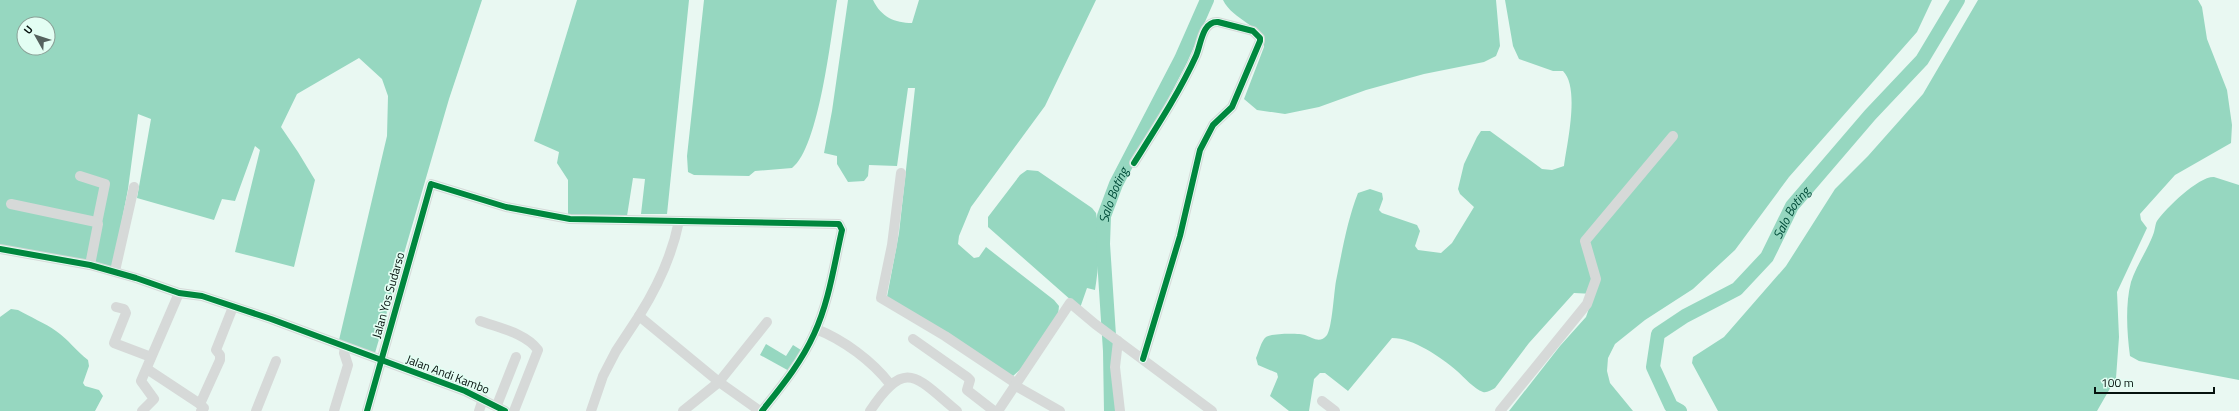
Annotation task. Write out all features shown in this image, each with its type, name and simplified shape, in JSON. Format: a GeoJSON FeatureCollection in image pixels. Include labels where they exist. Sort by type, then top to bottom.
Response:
{"type":"FeatureCollection","features":[{"type":"Feature","properties":{"kind":"street"},"geometry":{"type":"LineString","coordinates":[[1134,163],[1188,74],[1207,27],[1213,22],[1218,22],[1253,31],[1257,34],[1260,41],[1232,107],[1213,125],[1200,150],[1178,246],[1143,359]]}},
{"type":"Feature","properties":{"kind":"street"},"geometry":{"type":"LineString","coordinates":[[1500,411],[1587,304],[1596,279],[1585,241],[1673,136]]}},
{"type":"Feature","properties":{"kind":"street"},"geometry":{"type":"LineString","coordinates":[[901,173],[892,246],[881,298],[945,336],[1016,385],[1060,411]]}},
{"type":"Feature","properties":{"kind":"street"},"geometry":{"type":"LineString","coordinates":[[80,176],[105,184],[90,265]]}},
{"type":"Feature","properties":{"kind":"street","name":"Jalan Yos Sudarso"},"geometry":{"type":"LineString","coordinates":[[367,411],[431,184],[506,207],[570,219],[679,221]]}},
{"type":"Feature","properties":{"kind":"street"},"geometry":{"type":"LineString","coordinates":[[115,271],[134,187]]}},
{"type":"Feature","properties":{"kind":"street"},"geometry":{"type":"LineString","coordinates":[[11,204],[97,223]]}},
{"type":"Feature","properties":{"kind":"street"},"geometry":{"type":"LineString","coordinates":[[591,411],[610,364],[663,272],[675,238],[679,221],[836,222],[841,225],[842,230],[816,329],[798,364],[761,411],[719,382],[639,316]]}},
{"type":"Feature","properties":{"kind":"street","name":"Jalan Andi Kambo"},"geometry":{"type":"LineString","coordinates":[[0,250],[90,265],[115,271],[179,293],[202,296],[382,360],[483,398],[501,408]]}},
{"type":"Feature","properties":{"kind":"street"},"geometry":{"type":"LineString","coordinates":[[142,411],[154,399],[141,383],[179,293]]}},
{"type":"Feature","properties":{"kind":"street"},"geometry":{"type":"LineString","coordinates":[[998,411],[1070,303],[1117,341],[1212,411]]}},
{"type":"Feature","properties":{"kind":"street"},"geometry":{"type":"LineString","coordinates":[[116,307],[124,309],[126,313],[114,343],[151,357]]}},
{"type":"Feature","properties":{"kind":"street"},"geometry":{"type":"LineString","coordinates":[[147,369],[204,408],[220,360],[220,355],[216,350],[233,307]]}},
{"type":"Feature","properties":{"kind":"street"},"geometry":{"type":"LineString","coordinates":[[480,321],[523,337],[538,350],[514,411]]}},
{"type":"Feature","properties":{"kind":"street"},"geometry":{"type":"LineString","coordinates":[[683,411],[719,382],[767,322]]}},
{"type":"Feature","properties":{"kind":"street"},"geometry":{"type":"LineString","coordinates":[[816,329],[836,338],[875,366],[890,384]]}},
{"type":"Feature","properties":{"kind":"street"},"geometry":{"type":"LineString","coordinates":[[913,339],[967,377],[970,380],[967,390],[994,411]]}},
{"type":"Feature","properties":{"kind":"street"},"geometry":{"type":"LineString","coordinates":[[1117,341],[1116,367],[1120,411]]}},
{"type":"Feature","properties":{"kind":"street"},"geometry":{"type":"LineString","coordinates":[[334,411],[348,365],[344,352],[345,347]]}},
{"type":"Feature","properties":{"kind":"street"},"geometry":{"type":"LineString","coordinates":[[501,408],[516,357]]}},
{"type":"Feature","properties":{"kind":"street"},"geometry":{"type":"LineString","coordinates":[[256,411],[276,361]]}},
{"type":"Feature","properties":{"kind":"street"},"geometry":{"type":"LineString","coordinates":[[870,411],[890,384],[898,379],[913,378],[923,383],[957,411]]}},
{"type":"Feature","properties":{"kind":"street"},"geometry":{"type":"LineString","coordinates":[[479,411],[483,398]]}},
{"type":"Feature","properties":{"kind":"street"},"geometry":{"type":"LineString","coordinates":[[1322,401],[1335,411]]}},
{"type":"Feature","properties":{"kind":"shaded area"},"geometry":{"type":"Polygon","coordinates":[[[0,0],[482,0],[449,99],[375,353],[339,340],[387,136],[388,96],[382,79],[359,58],[297,94],[281,127],[315,180],[294,267],[235,252],[260,150],[255,146],[235,201],[222,199],[214,220],[137,198],[151,119],[138,114],[128,189],[113,267],[0,245],[0,0]]]}},
{"type":"Feature","properties":{"kind":"shaded area"},"geometry":{"type":"Polygon","coordinates":[[[577,0],[689,0],[667,214],[641,214],[645,179],[633,178],[627,216],[568,217],[568,180],[557,163],[559,152],[534,141],[577,0]]]}},
{"type":"Feature","properties":{"kind":"shaded area"},"geometry":{"type":"Polygon","coordinates":[[[704,0],[837,0],[817,115],[810,138],[801,156],[792,168],[755,171],[749,176],[694,175],[688,172],[687,156],[704,0]]]}},
{"type":"Feature","properties":{"kind":"shaded area"},"geometry":{"type":"Polygon","coordinates":[[[848,0],[873,0],[880,11],[889,18],[900,22],[912,23],[919,0],[1096,0],[1045,106],[971,207],[959,236],[958,244],[974,258],[979,257],[986,247],[1054,300],[1059,306],[1058,315],[1022,368],[1013,376],[1009,375],[887,297],[899,233],[915,88],[908,88],[897,166],[869,165],[868,176],[864,181],[848,182],[837,164],[837,156],[824,153],[832,111],[848,0]]]}},
{"type":"Feature","properties":{"kind":"shaded area"},"geometry":{"type":"Polygon","coordinates":[[[1223,0],[1496,0],[1500,46],[1496,56],[1484,62],[1424,74],[1366,90],[1319,107],[1285,114],[1257,110],[1244,99],[1264,47],[1263,40],[1254,28],[1234,13],[1223,0]]]}},
{"type":"Feature","properties":{"kind":"shaded area"},"geometry":{"type":"Polygon","coordinates":[[[1505,0],[1932,0],[1917,32],[1789,177],[1735,250],[1693,289],[1645,320],[1615,344],[1608,358],[1607,371],[1610,383],[1633,411],[1509,411],[1560,346],[1586,317],[1594,294],[1574,293],[1529,343],[1495,388],[1489,391],[1483,392],[1476,388],[1435,354],[1426,349],[1409,341],[1392,338],[1348,391],[1325,373],[1320,373],[1314,379],[1309,411],[1289,411],[1270,396],[1278,377],[1277,373],[1258,365],[1256,358],[1263,341],[1269,336],[1279,334],[1298,334],[1319,340],[1327,335],[1333,310],[1336,281],[1345,237],[1358,193],[1370,189],[1382,193],[1383,199],[1379,210],[1382,213],[1417,225],[1420,231],[1415,246],[1418,250],[1441,253],[1452,243],[1474,207],[1460,194],[1458,189],[1464,164],[1481,131],[1490,131],[1542,169],[1552,170],[1564,166],[1572,102],[1568,79],[1563,71],[1553,71],[1519,59],[1513,46],[1505,0]]]}},
{"type":"Feature","properties":{"kind":"shaded area"},"geometry":{"type":"Polygon","coordinates":[[[1978,0],[2198,0],[2202,7],[2207,39],[2227,90],[2232,125],[2231,143],[2175,175],[2140,214],[2141,220],[2147,228],[2117,292],[2119,337],[2116,378],[2097,411],[1718,411],[1692,363],[1693,357],[1724,337],[1786,266],[1835,189],[1868,156],[1923,94],[1978,0]]]}},
{"type":"Feature","properties":{"kind":"shaded area"},"geometry":{"type":"Polygon","coordinates":[[[1027,170],[1038,171],[1092,208],[1096,213],[1099,232],[1099,251],[1095,290],[1087,288],[1080,308],[988,227],[988,217],[1020,175],[1027,170]]]}},
{"type":"Feature","properties":{"kind":"shaded area"},"geometry":{"type":"Polygon","coordinates":[[[2214,177],[2239,185],[2239,380],[2139,361],[2130,356],[2127,319],[2129,291],[2133,276],[2151,241],[2156,222],[2168,208],[2192,187],[2208,178],[2214,177]]]}},
{"type":"Feature","properties":{"kind":"shaded area"},"geometry":{"type":"Polygon","coordinates":[[[11,309],[18,310],[52,328],[88,360],[89,366],[83,383],[85,386],[99,390],[103,396],[95,411],[0,411],[0,317],[11,309]]]}},
{"type":"Feature","properties":{"kind":"shaded area"},"geometry":{"type":"Polygon","coordinates":[[[766,344],[786,356],[793,345],[801,350],[791,372],[760,355],[766,344]]]}},
{"type":"Feature","properties":{"kind":"waterway","name":"Salo Boting"},"geometry":{"type":"LineString","coordinates":[[1111,411],[1110,351],[1103,244],[1104,216],[1116,184],[1181,59],[1207,0]]}},
{"type":"Feature","properties":{"kind":"waterway","name":"Salo Boting"},"geometry":{"type":"LineString","coordinates":[[1680,411],[1671,406],[1653,367],[1658,334],[1685,316],[1737,289],[1767,257],[1792,206],[1870,115],[1922,60],[1958,0]]}},
{"type":"Feature","properties":{"kind":"cycle path"},"geometry":{"type":"LineString","coordinates":[[1134,163],[1182,83],[1196,56],[1205,29],[1209,25],[1218,22],[1253,31],[1260,38],[1260,41],[1232,107],[1213,125],[1200,150],[1180,236],[1143,359]]}},
{"type":"Feature","properties":{"kind":"cycle path"},"geometry":{"type":"LineString","coordinates":[[367,411],[431,184],[506,207],[570,219],[839,224],[842,230],[831,283],[819,322],[809,345],[797,365],[762,411]]}},
{"type":"Feature","properties":{"kind":"cycle path"},"geometry":{"type":"LineString","coordinates":[[0,249],[90,265],[136,278],[179,293],[202,296],[271,319],[465,391],[505,411]]}}]}
